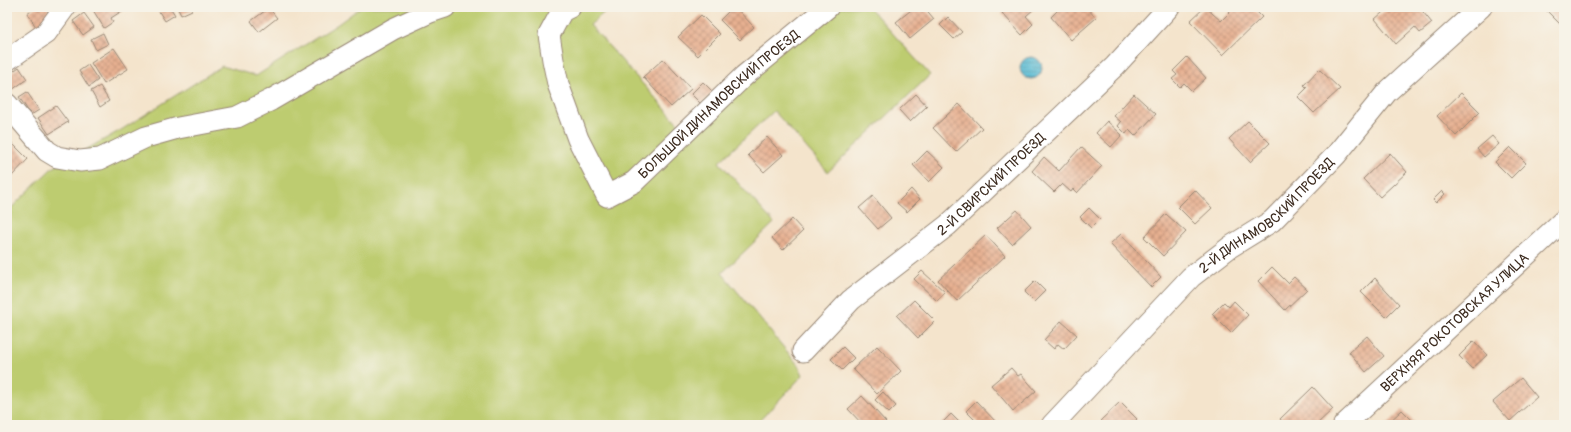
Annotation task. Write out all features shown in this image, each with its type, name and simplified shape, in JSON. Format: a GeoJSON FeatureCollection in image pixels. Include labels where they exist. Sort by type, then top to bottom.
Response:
{"type":"FeatureCollection","features":[{"type":"Feature","properties":{"kind":"street"},"geometry":{"type":"LineString","coordinates":[[7,60],[46,33],[65,7]]}},
{"type":"Feature","properties":{"kind":"street"},"geometry":{"type":"LineString","coordinates":[[7,104],[47,152],[57,157],[80,161],[100,159],[146,137],[178,128],[237,117],[271,100],[393,29],[430,12],[445,7]]}},
{"type":"Feature","properties":{"kind":"street","name":"БОЛЬШОЙ ДИНАМОВСКИЙ ПРОЕЗД"},"geometry":{"type":"LineString","coordinates":[[570,7],[562,11],[550,35],[553,60],[558,84],[578,139],[607,196],[634,182],[744,76],[828,7]]}},
{"type":"Feature","properties":{"kind":"street","name":"2-Й СВИРСКИЙ ПРОЕЗД"},"geometry":{"type":"LineString","coordinates":[[803,351],[851,300],[954,219],[1115,66],[1169,7]]}},
{"type":"Feature","properties":{"kind":"street","name":"2-Й ДИНАМОВСКИЙ ПРОЕЗД"},"geometry":{"type":"LineString","coordinates":[[1052,425],[1191,277],[1230,247],[1272,221],[1336,154],[1387,92],[1481,7]]}},
{"type":"Feature","properties":{"kind":"street","name":"ВЕРХНЯЯ РОКОТОВСКАЯ УЛИЦА"},"geometry":{"type":"LineString","coordinates":[[1346,424],[1564,220]]}},
{"type":"Feature","properties":{"kind":"green space"},"geometry":{"type":"Polygon","coordinates":[[[361,7],[610,7],[590,25],[684,130],[819,7],[869,7],[930,75],[828,172],[774,111],[719,162],[774,223],[722,273],[799,366],[803,375],[761,419],[766,425],[7,425],[7,212],[51,169],[121,130],[222,66],[256,76],[338,24],[361,7]]]}},
{"type":"Feature","properties":{"kind":"water"},"geometry":{"type":"Polygon","coordinates":[[[1031,57],[1039,60],[1042,68],[1039,76],[1031,79],[1023,76],[1020,68],[1023,60],[1031,57]]]}},
{"type":"Feature","properties":{"kind":"building"},"geometry":{"type":"Polygon","coordinates":[[[36,7],[47,7],[53,16],[36,27],[27,13],[36,7]]]}},
{"type":"Feature","properties":{"kind":"building"},"geometry":{"type":"Polygon","coordinates":[[[97,7],[124,7],[125,9],[111,18],[113,22],[104,28],[93,10],[97,7]]]}},
{"type":"Feature","properties":{"kind":"building"},"geometry":{"type":"Polygon","coordinates":[[[156,7],[170,7],[175,15],[165,21],[156,7]]]}},
{"type":"Feature","properties":{"kind":"building"},"geometry":{"type":"Polygon","coordinates":[[[177,7],[190,7],[192,10],[181,15],[177,7]]]}},
{"type":"Feature","properties":{"kind":"building"},"geometry":{"type":"Polygon","coordinates":[[[733,7],[735,7],[754,27],[740,40],[720,20],[733,7]]]}},
{"type":"Feature","properties":{"kind":"building"},"geometry":{"type":"Polygon","coordinates":[[[915,7],[924,7],[934,19],[910,39],[896,22],[915,7]]]}},
{"type":"Feature","properties":{"kind":"building"},"geometry":{"type":"Polygon","coordinates":[[[1008,7],[1032,7],[1034,9],[1026,16],[1033,24],[1022,35],[1002,13],[1008,7]]]}},
{"type":"Feature","properties":{"kind":"building"},"geometry":{"type":"Polygon","coordinates":[[[1061,7],[1086,7],[1096,18],[1071,40],[1051,17],[1061,7]]]}},
{"type":"Feature","properties":{"kind":"building"},"geometry":{"type":"Polygon","coordinates":[[[1205,7],[1221,21],[1235,7],[1252,7],[1262,17],[1223,55],[1190,21],[1205,7]]]}},
{"type":"Feature","properties":{"kind":"building"},"geometry":{"type":"Polygon","coordinates":[[[1389,7],[1419,7],[1432,23],[1420,33],[1415,27],[1396,44],[1375,19],[1389,7]]]}},
{"type":"Feature","properties":{"kind":"building"},"geometry":{"type":"Polygon","coordinates":[[[1547,7],[1564,7],[1564,28],[1545,9],[1547,7]]]}},
{"type":"Feature","properties":{"kind":"building"},"geometry":{"type":"Polygon","coordinates":[[[269,8],[277,18],[259,32],[251,21],[269,8]]]}},
{"type":"Feature","properties":{"kind":"building"},"geometry":{"type":"Polygon","coordinates":[[[84,13],[94,27],[83,35],[73,21],[84,13]]]}},
{"type":"Feature","properties":{"kind":"building"},"geometry":{"type":"Polygon","coordinates":[[[701,15],[720,34],[698,56],[678,37],[701,15]]]}},
{"type":"Feature","properties":{"kind":"building"},"geometry":{"type":"Polygon","coordinates":[[[948,17],[962,32],[954,39],[940,25],[948,17]]]}},
{"type":"Feature","properties":{"kind":"building"},"geometry":{"type":"Polygon","coordinates":[[[103,33],[108,44],[96,50],[91,39],[103,33]]]}},
{"type":"Feature","properties":{"kind":"building"},"geometry":{"type":"Polygon","coordinates":[[[114,48],[128,69],[104,84],[91,63],[114,48]]]}},
{"type":"Feature","properties":{"kind":"building"},"geometry":{"type":"Polygon","coordinates":[[[1187,57],[1206,78],[1192,91],[1184,83],[1180,87],[1172,79],[1177,75],[1173,71],[1187,57]]]}},
{"type":"Feature","properties":{"kind":"building"},"geometry":{"type":"Polygon","coordinates":[[[663,59],[691,89],[671,107],[643,77],[663,59]]]}},
{"type":"Feature","properties":{"kind":"building"},"geometry":{"type":"Polygon","coordinates":[[[88,65],[98,80],[89,87],[79,71],[88,65]]]}},
{"type":"Feature","properties":{"kind":"building"},"geometry":{"type":"Polygon","coordinates":[[[19,67],[27,79],[12,90],[7,83],[7,76],[19,67]]]}},
{"type":"Feature","properties":{"kind":"building"},"geometry":{"type":"Polygon","coordinates":[[[1319,69],[1340,89],[1314,113],[1298,97],[1307,88],[1304,85],[1319,69]]]}},
{"type":"Feature","properties":{"kind":"building"},"geometry":{"type":"Polygon","coordinates":[[[703,82],[713,92],[701,104],[691,94],[703,82]]]}},
{"type":"Feature","properties":{"kind":"building"},"geometry":{"type":"Polygon","coordinates":[[[100,86],[109,101],[100,107],[91,91],[100,86]]]}},
{"type":"Feature","properties":{"kind":"building"},"geometry":{"type":"Polygon","coordinates":[[[27,92],[39,110],[31,115],[19,97],[27,92]]]}},
{"type":"Feature","properties":{"kind":"building"},"geometry":{"type":"Polygon","coordinates":[[[1461,93],[1480,112],[1456,136],[1437,116],[1461,93]]]}},
{"type":"Feature","properties":{"kind":"building"},"geometry":{"type":"Polygon","coordinates":[[[916,94],[927,106],[910,122],[899,110],[916,94]]]}},
{"type":"Feature","properties":{"kind":"building"},"geometry":{"type":"Polygon","coordinates":[[[1134,94],[1156,114],[1135,136],[1129,130],[1126,134],[1118,126],[1121,122],[1114,116],[1134,94]]]}},
{"type":"Feature","properties":{"kind":"building"},"geometry":{"type":"Polygon","coordinates":[[[959,104],[982,128],[956,152],[933,128],[959,104]]]}},
{"type":"Feature","properties":{"kind":"building"},"geometry":{"type":"Polygon","coordinates":[[[56,106],[68,122],[49,134],[38,118],[56,106]]]}},
{"type":"Feature","properties":{"kind":"building"},"geometry":{"type":"Polygon","coordinates":[[[1107,121],[1122,135],[1111,147],[1096,133],[1107,121]]]}},
{"type":"Feature","properties":{"kind":"building"},"geometry":{"type":"Polygon","coordinates":[[[1248,121],[1270,143],[1250,162],[1229,139],[1248,121]]]}},
{"type":"Feature","properties":{"kind":"building"},"geometry":{"type":"Polygon","coordinates":[[[1492,136],[1499,144],[1484,157],[1477,149],[1492,136]]]}},
{"type":"Feature","properties":{"kind":"building"},"geometry":{"type":"Polygon","coordinates":[[[767,137],[783,155],[764,172],[748,155],[767,137]]]}},
{"type":"Feature","properties":{"kind":"building"},"geometry":{"type":"Polygon","coordinates":[[[12,143],[28,159],[11,177],[7,172],[7,148],[12,143]]]}},
{"type":"Feature","properties":{"kind":"building"},"geometry":{"type":"Polygon","coordinates":[[[1081,147],[1102,166],[1077,193],[1073,189],[1071,192],[1062,184],[1054,192],[1032,171],[1044,157],[1059,171],[1081,147]]]}},
{"type":"Feature","properties":{"kind":"building"},"geometry":{"type":"Polygon","coordinates":[[[1510,147],[1526,163],[1511,178],[1495,162],[1510,147]]]}},
{"type":"Feature","properties":{"kind":"building"},"geometry":{"type":"Polygon","coordinates":[[[927,151],[944,167],[929,182],[913,165],[927,151]]]}},
{"type":"Feature","properties":{"kind":"building"},"geometry":{"type":"Polygon","coordinates":[[[1390,153],[1407,172],[1380,197],[1363,179],[1390,153]]]}},
{"type":"Feature","properties":{"kind":"building"},"geometry":{"type":"Polygon","coordinates":[[[911,189],[920,199],[907,212],[897,203],[911,189]]]}},
{"type":"Feature","properties":{"kind":"building"},"geometry":{"type":"Polygon","coordinates":[[[1195,190],[1212,208],[1195,224],[1178,207],[1195,190]]]}},
{"type":"Feature","properties":{"kind":"building"},"geometry":{"type":"Polygon","coordinates":[[[1442,191],[1445,194],[1436,203],[1433,200],[1442,191]]]}},
{"type":"Feature","properties":{"kind":"building"},"geometry":{"type":"Polygon","coordinates":[[[873,196],[891,218],[878,229],[859,208],[873,196]]]}},
{"type":"Feature","properties":{"kind":"building"},"geometry":{"type":"Polygon","coordinates":[[[1089,208],[1100,219],[1091,228],[1080,217],[1089,208]]]}},
{"type":"Feature","properties":{"kind":"building"},"geometry":{"type":"Polygon","coordinates":[[[1017,210],[1031,226],[1012,244],[997,228],[1017,210]]]}},
{"type":"Feature","properties":{"kind":"building"},"geometry":{"type":"Polygon","coordinates":[[[1166,214],[1186,232],[1163,256],[1144,237],[1166,214]]]}},
{"type":"Feature","properties":{"kind":"building"},"geometry":{"type":"Polygon","coordinates":[[[792,219],[803,231],[783,250],[772,238],[792,219]]]}},
{"type":"Feature","properties":{"kind":"building"},"geometry":{"type":"Polygon","coordinates":[[[1121,234],[1161,277],[1151,287],[1110,244],[1121,234]]]}},
{"type":"Feature","properties":{"kind":"building"},"geometry":{"type":"Polygon","coordinates":[[[986,235],[1005,256],[957,301],[938,280],[986,235]]]}},
{"type":"Feature","properties":{"kind":"building"},"geometry":{"type":"Polygon","coordinates":[[[1272,267],[1288,283],[1294,277],[1307,289],[1285,310],[1258,281],[1272,267]]]}},
{"type":"Feature","properties":{"kind":"building"},"geometry":{"type":"Polygon","coordinates":[[[922,271],[945,292],[937,301],[914,279],[922,271]]]}},
{"type":"Feature","properties":{"kind":"building"},"geometry":{"type":"Polygon","coordinates":[[[1375,278],[1399,304],[1386,317],[1361,292],[1375,278]]]}},
{"type":"Feature","properties":{"kind":"building"},"geometry":{"type":"Polygon","coordinates":[[[1035,281],[1045,291],[1034,302],[1024,292],[1035,281]]]}},
{"type":"Feature","properties":{"kind":"building"},"geometry":{"type":"Polygon","coordinates":[[[914,300],[935,321],[918,338],[897,316],[914,300]]]}},
{"type":"Feature","properties":{"kind":"building"},"geometry":{"type":"Polygon","coordinates":[[[1234,301],[1248,315],[1231,333],[1212,314],[1224,302],[1229,307],[1234,301]]]}},
{"type":"Feature","properties":{"kind":"building"},"geometry":{"type":"Polygon","coordinates":[[[1061,321],[1077,335],[1064,349],[1058,344],[1054,349],[1044,340],[1061,321]]]}},
{"type":"Feature","properties":{"kind":"building"},"geometry":{"type":"Polygon","coordinates":[[[1367,336],[1384,356],[1366,372],[1349,352],[1367,336]]]}},
{"type":"Feature","properties":{"kind":"building"},"geometry":{"type":"Polygon","coordinates":[[[1474,341],[1487,355],[1472,369],[1459,356],[1474,341]]]}},
{"type":"Feature","properties":{"kind":"building"},"geometry":{"type":"Polygon","coordinates":[[[877,346],[901,371],[877,394],[853,369],[877,346]]]}},
{"type":"Feature","properties":{"kind":"building"},"geometry":{"type":"Polygon","coordinates":[[[843,347],[854,358],[842,370],[831,359],[843,347]]]}},
{"type":"Feature","properties":{"kind":"building"},"geometry":{"type":"Polygon","coordinates":[[[1011,368],[1018,376],[1021,374],[1036,391],[1013,411],[991,385],[1011,368]]]}},
{"type":"Feature","properties":{"kind":"building"},"geometry":{"type":"Polygon","coordinates":[[[1521,378],[1537,397],[1510,421],[1493,402],[1521,378]]]}},
{"type":"Feature","properties":{"kind":"building"},"geometry":{"type":"Polygon","coordinates":[[[1313,387],[1333,409],[1316,425],[1285,425],[1280,419],[1313,387]]]}},
{"type":"Feature","properties":{"kind":"building"},"geometry":{"type":"Polygon","coordinates":[[[883,392],[896,406],[889,413],[875,400],[883,392]]]}},
{"type":"Feature","properties":{"kind":"building"},"geometry":{"type":"Polygon","coordinates":[[[862,396],[886,422],[882,425],[863,425],[848,409],[862,396]]]}},
{"type":"Feature","properties":{"kind":"building"},"geometry":{"type":"Polygon","coordinates":[[[976,401],[997,423],[994,425],[980,425],[966,411],[976,401]]]}},
{"type":"Feature","properties":{"kind":"building"},"geometry":{"type":"Polygon","coordinates":[[[1120,402],[1137,419],[1131,425],[1106,425],[1101,420],[1120,402]]]}},
{"type":"Feature","properties":{"kind":"building"},"geometry":{"type":"Polygon","coordinates":[[[1402,410],[1417,425],[1386,425],[1402,410]]]}},
{"type":"Feature","properties":{"kind":"building"},"geometry":{"type":"Polygon","coordinates":[[[951,414],[962,425],[940,425],[951,414]]]}}]}
